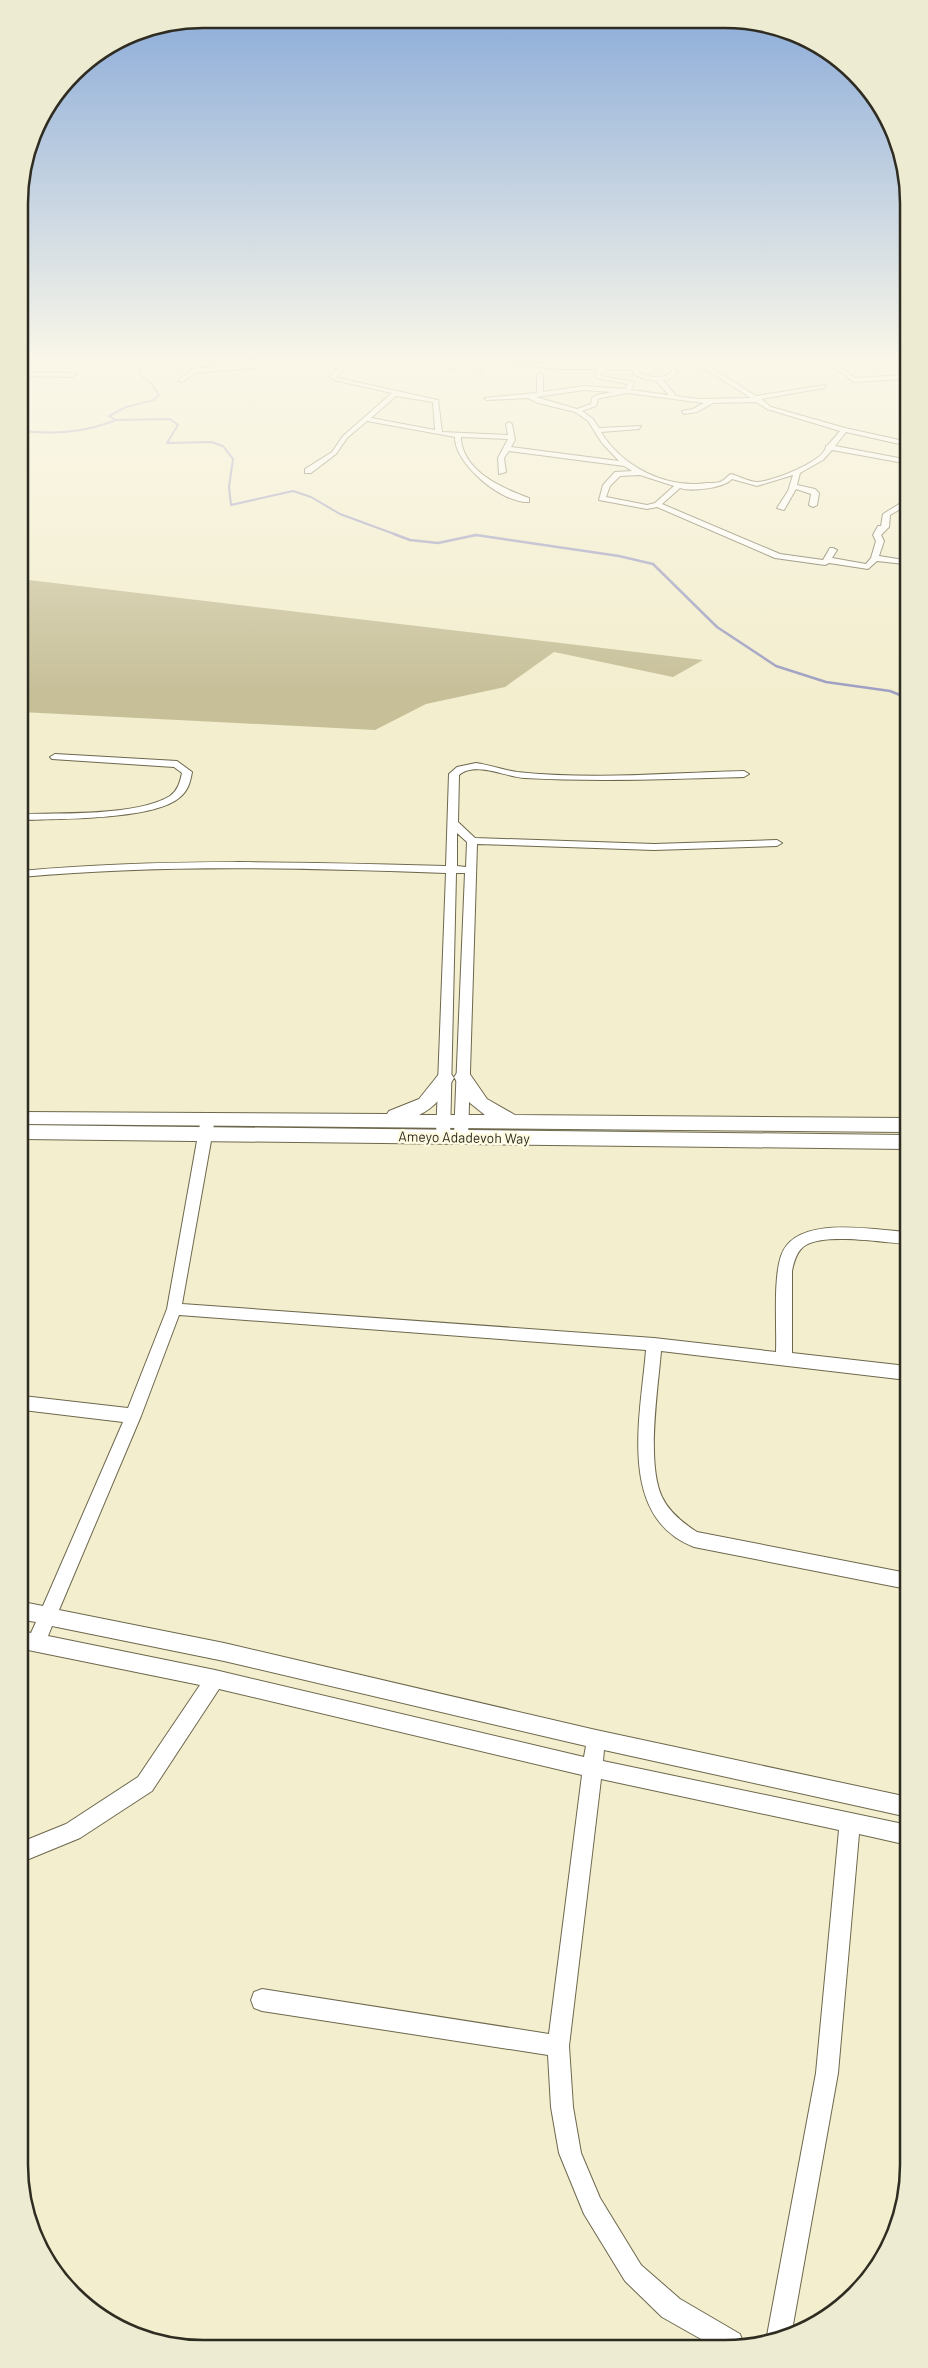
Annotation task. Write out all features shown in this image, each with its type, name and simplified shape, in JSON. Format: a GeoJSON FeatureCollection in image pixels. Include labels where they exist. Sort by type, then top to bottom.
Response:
{"type":"FeatureCollection","features":[{"type":"Feature","properties":{"kind":"street"},"geometry":{"type":"LineString","coordinates":[[476,473],[500,490],[526,500]]}},
{"type":"Feature","properties":{"kind":"street"},"geometry":{"type":"LineString","coordinates":[[797,473],[754,487],[731,476],[726,483],[688,488],[640,473],[618,474],[607,485],[602,498],[647,507],[658,505],[778,556],[825,563],[833,550]]}},
{"type":"Feature","properties":{"kind":"street"},"geometry":{"type":"LineString","coordinates":[[781,508],[794,486],[798,473]]}},
{"type":"Feature","properties":{"kind":"street"},"geometry":{"type":"LineString","coordinates":[[658,505],[679,485]]}},
{"type":"Feature","properties":{"kind":"street"},"geometry":{"type":"LineString","coordinates":[[794,486],[812,491],[815,494],[813,505]]}},
{"type":"Feature","properties":{"kind":"street"},"geometry":{"type":"LineString","coordinates":[[828,560],[868,567],[875,558],[880,541],[877,535],[881,528],[885,527],[884,519],[887,514],[901,506]]}},
{"type":"Feature","properties":{"kind":"street"},"geometry":{"type":"LineString","coordinates":[[875,558],[901,562]]}},
{"type":"Feature","properties":{"kind":"street"},"geometry":{"type":"LineString","coordinates":[[28,817],[127,812],[150,807],[174,798],[184,788],[187,772],[177,764],[55,757]]}},
{"type":"Feature","properties":{"kind":"street"},"geometry":{"type":"LineString","coordinates":[[452,1129],[454,1078],[452,822],[454,774],[464,767],[485,767],[517,775],[613,777],[744,774]]}},
{"type":"Feature","properties":{"kind":"street"},"geometry":{"type":"LineString","coordinates":[[452,822],[472,841],[654,847],[777,843]]}},
{"type":"Feature","properties":{"kind":"street"},"geometry":{"type":"LineString","coordinates":[[452,1129],[454,1078],[472,841]]}},
{"type":"Feature","properties":{"kind":"street"},"geometry":{"type":"LineString","coordinates":[[28,873],[92,868],[217,863],[470,870]]}},
{"type":"Feature","properties":{"kind":"street"},"geometry":{"type":"LineString","coordinates":[[375,1121],[411,1111],[430,1101],[454,1078]]}},
{"type":"Feature","properties":{"kind":"street"},"geometry":{"type":"LineString","coordinates":[[454,1078],[476,1101],[490,1111],[512,1122]]}},
{"type":"Feature","properties":{"kind":"street","name":"Ameyo Adadevoh Way"},"geometry":{"type":"LineString","coordinates":[[28,1118],[206,1127],[452,1129],[901,1142]]}},
{"type":"Feature","properties":{"kind":"street","name":"Ameyo Adadevoh Way"},"geometry":{"type":"LineString","coordinates":[[28,1132],[375,1121],[452,1129],[512,1122],[901,1125]]}},
{"type":"Feature","properties":{"kind":"street"},"geometry":{"type":"LineString","coordinates":[[206,1127],[174,1309],[133,1416],[47,1617],[30,1641],[215,1679],[592,1768],[900,1833]]}},
{"type":"Feature","properties":{"kind":"street"},"geometry":{"type":"LineString","coordinates":[[784,1359],[785,1271],[788,1256],[800,1241],[821,1233],[900,1238]]}},
{"type":"Feature","properties":{"kind":"street"},"geometry":{"type":"LineString","coordinates":[[174,1309],[654,1344],[900,1372]]}},
{"type":"Feature","properties":{"kind":"street"},"geometry":{"type":"LineString","coordinates":[[654,1344],[647,1467],[652,1494],[661,1512],[677,1530],[694,1539],[900,1580]]}},
{"type":"Feature","properties":{"kind":"street"},"geometry":{"type":"LineString","coordinates":[[28,1404],[133,1416]]}},
{"type":"Feature","properties":{"kind":"street"},"geometry":{"type":"LineString","coordinates":[[28,1612],[224,1652],[596,1738],[900,1805]]}},
{"type":"Feature","properties":{"kind":"street"},"geometry":{"type":"LineString","coordinates":[[28,1849],[72,1831],[145,1784],[215,1679]]}},
{"type":"Feature","properties":{"kind":"street"},"geometry":{"type":"LineString","coordinates":[[596,1738],[558,2046],[562,2106],[570,2153],[592,2206],[633,2273],[671,2308],[725,2340]]}},
{"type":"Feature","properties":{"kind":"street"},"geometry":{"type":"LineString","coordinates":[[780,2332],[827,2073],[850,1822]]}},
{"type":"Feature","properties":{"kind":"street"},"geometry":{"type":"LineString","coordinates":[[262,2000],[558,2046]]}},
{"type":"Feature","properties":{"kind":"shaded area"},"geometry":{"type":"Polygon","coordinates":[[[28,580],[703,660],[673,677],[554,652],[505,687],[426,704],[375,730],[28,712],[28,580]]]}},
{"type":"Feature","properties":{"kind":"waterway"},"geometry":{"type":"LineString","coordinates":[[231,473],[229,487],[231,505],[293,491],[311,497],[340,514],[397,535]]}},
{"type":"Feature","properties":{"kind":"waterway"},"geometry":{"type":"LineString","coordinates":[[394,534],[410,540],[438,543],[476,535],[619,556],[653,564],[717,627],[776,666],[826,682],[890,691],[901,695]]}}]}
